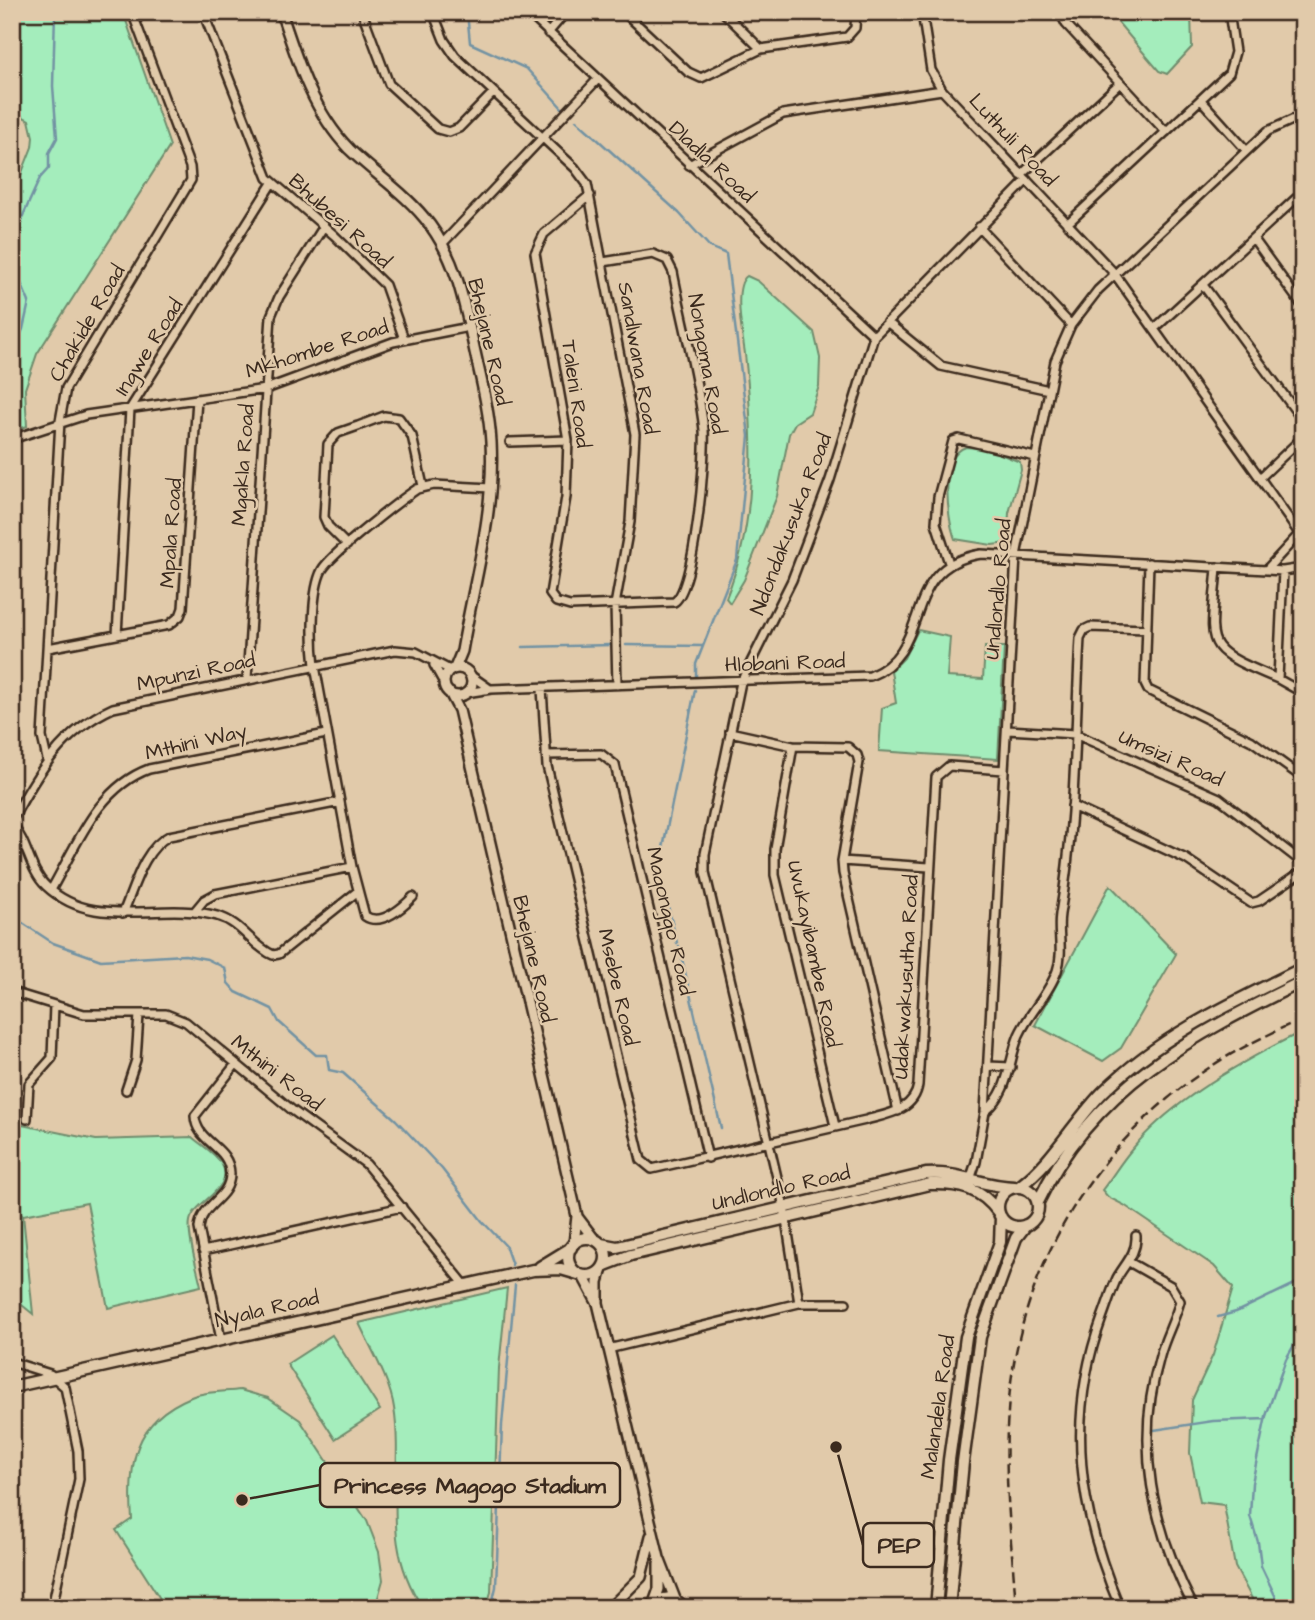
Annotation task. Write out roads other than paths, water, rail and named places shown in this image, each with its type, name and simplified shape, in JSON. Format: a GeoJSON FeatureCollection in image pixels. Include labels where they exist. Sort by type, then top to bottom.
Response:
{"type":"FeatureCollection","features":[{"type":"Feature","properties":{"kind":"main road"},"geometry":{"type":"LineString","coordinates":[[1000,1215],[1001,1196],[1037,1172],[1103,1092],[1144,1055],[1205,1017],[1303,968]]}},
{"type":"Feature","properties":{"kind":"main road"},"geometry":{"type":"LineString","coordinates":[[969,1182],[1012,1226],[1026,1225],[1037,1213],[1038,1202],[1071,1145],[1100,1112],[1138,1076],[1195,1036],[1303,981]]}},
{"type":"Feature","properties":{"kind":"main road","name":"Undlondlo Road"},"geometry":{"type":"LineString","coordinates":[[597,1242],[617,1247],[926,1174],[955,1174],[969,1182]]}},
{"type":"Feature","properties":{"kind":"main road","name":"Undlondlo Road"},"geometry":{"type":"LineString","coordinates":[[604,1267],[618,1258],[930,1184],[969,1182],[1017,1187]]}},
{"type":"Feature","properties":{"kind":"main road"},"geometry":{"type":"LineString","coordinates":[[1017,1187],[1033,1193],[1038,1202]]}},
{"type":"Feature","properties":{"kind":"main road","name":"Malandela Road"},"geometry":{"type":"LineString","coordinates":[[936,1608],[948,1460],[966,1337],[1000,1242],[1000,1215]]}},
{"type":"Feature","properties":{"kind":"main road","name":"Malandela Road"},"geometry":{"type":"LineString","coordinates":[[949,1608],[980,1337],[1016,1238],[1026,1225]]}},
{"type":"Feature","properties":{"kind":"main road"},"geometry":{"type":"LineString","coordinates":[[581,1239],[597,1242],[607,1256],[604,1267],[594,1275],[581,1275],[569,1262],[573,1246],[581,1239]]}},
{"type":"Feature","properties":{"kind":"main road","name":"Nyala Road"},"geometry":{"type":"LineString","coordinates":[[533,1270],[573,1246]]}},
{"type":"Feature","properties":{"kind":"main road","name":"Nyala Road"},"geometry":{"type":"LineString","coordinates":[[12,1387],[533,1270],[561,1269],[581,1275]]}},
{"type":"Feature","properties":{"kind":"street","name":"Chakide Road"},"geometry":{"type":"LineString","coordinates":[[47,760],[42,737],[60,421],[71,376],[191,180],[132,12]]}},
{"type":"Feature","properties":{"kind":"street","name":"Bhubesi Road"},"geometry":{"type":"LineString","coordinates":[[203,12],[249,137],[272,183],[324,226],[386,285],[404,339]]}},
{"type":"Feature","properties":{"kind":"street","name":"Bhejane Road"},"geometry":{"type":"LineString","coordinates":[[281,12],[303,74],[328,122],[349,148],[416,208],[443,243],[464,295],[489,422],[491,488],[485,536],[462,651],[453,669]]}},
{"type":"Feature","properties":{"kind":"street"},"geometry":{"type":"LineString","coordinates":[[362,12],[389,84],[438,129],[449,132],[459,128],[493,93]]}},
{"type":"Feature","properties":{"kind":"street","name":"Sandlwana Road"},"geometry":{"type":"LineString","coordinates":[[433,12],[450,50],[581,174],[590,195],[635,434],[630,522],[615,605],[617,685]]}},
{"type":"Feature","properties":{"kind":"street","name":"Dladla Road"},"geometry":{"type":"LineString","coordinates":[[527,12],[874,336]]}},
{"type":"Feature","properties":{"kind":"street"},"geometry":{"type":"LineString","coordinates":[[548,33],[566,12]]}},
{"type":"Feature","properties":{"kind":"street"},"geometry":{"type":"LineString","coordinates":[[624,12],[697,77],[707,78],[761,49],[843,39],[856,28],[856,12]]}},
{"type":"Feature","properties":{"kind":"street"},"geometry":{"type":"LineString","coordinates":[[723,12],[761,49]]}},
{"type":"Feature","properties":{"kind":"street","name":"Luthuli Road"},"geometry":{"type":"LineString","coordinates":[[922,12],[931,71],[942,89],[1114,273],[1301,532]]}},
{"type":"Feature","properties":{"kind":"street"},"geometry":{"type":"LineString","coordinates":[[1060,12],[1066,24],[1166,132]]}},
{"type":"Feature","properties":{"kind":"street"},"geometry":{"type":"LineString","coordinates":[[1067,224],[1201,100],[1233,66],[1235,52],[1229,12]]}},
{"type":"Feature","properties":{"kind":"street"},"geometry":{"type":"LineString","coordinates":[[1297,12],[1303,25]]}},
{"type":"Feature","properties":{"kind":"street"},"geometry":{"type":"LineString","coordinates":[[443,243],[598,79]]}},
{"type":"Feature","properties":{"kind":"street","name":"Ndondakusuka Road"},"geometry":{"type":"LineString","coordinates":[[799,1303],[785,1207],[705,872],[705,854],[741,681],[797,568],[838,456],[874,336],[1024,177],[1120,83]]}},
{"type":"Feature","properties":{"kind":"street"},"geometry":{"type":"LineString","coordinates":[[689,165],[783,114],[942,89]]}},
{"type":"Feature","properties":{"kind":"street"},"geometry":{"type":"LineString","coordinates":[[1201,100],[1247,150]]}},
{"type":"Feature","properties":{"kind":"street","name":"Undlondlo Road"},"geometry":{"type":"LineString","coordinates":[[969,1182],[985,1112],[1016,556],[1055,361],[1083,306],[1114,273],[1277,124],[1303,115]]}},
{"type":"Feature","properties":{"kind":"street","name":"Ingwe Road"},"geometry":{"type":"LineString","coordinates":[[117,635],[130,409],[272,183]]}},
{"type":"Feature","properties":{"kind":"street"},"geometry":{"type":"LineString","coordinates":[[1154,329],[1289,201],[1303,192]]}},
{"type":"Feature","properties":{"kind":"street","name":"Taleni Road"},"geometry":{"type":"LineString","coordinates":[[590,195],[544,234],[536,253],[568,440],[566,497],[550,594],[560,605],[615,605]]}},
{"type":"Feature","properties":{"kind":"street","name":"Mgakla Road"},"geometry":{"type":"LineString","coordinates":[[247,678],[273,310],[324,226]]}},
{"type":"Feature","properties":{"kind":"street"},"geometry":{"type":"LineString","coordinates":[[979,227],[1071,325]]}},
{"type":"Feature","properties":{"kind":"street"},"geometry":{"type":"LineString","coordinates":[[1253,238],[1303,307]]}},
{"type":"Feature","properties":{"kind":"street","name":"Nongoma Road"},"geometry":{"type":"LineString","coordinates":[[603,262],[653,254],[664,257],[670,264],[704,436],[697,527],[683,595],[674,601],[615,605]]}},
{"type":"Feature","properties":{"kind":"street"},"geometry":{"type":"LineString","coordinates":[[1203,285],[1303,421]]}},
{"type":"Feature","properties":{"kind":"street"},"geometry":{"type":"LineString","coordinates":[[887,322],[941,366],[1049,390]]}},
{"type":"Feature","properties":{"kind":"street","name":"Mkhombe Road"},"geometry":{"type":"LineString","coordinates":[[12,439],[60,421],[266,389],[404,339],[470,327]]}},
{"type":"Feature","properties":{"kind":"street","name":"Mpala Road"},"geometry":{"type":"LineString","coordinates":[[48,648],[169,625],[180,616],[183,608],[197,399]]}},
{"type":"Feature","properties":{"kind":"street"},"geometry":{"type":"LineString","coordinates":[[347,545],[324,517],[327,449],[336,435],[384,416],[402,420],[411,436],[423,486]]}},
{"type":"Feature","properties":{"kind":"street"},"geometry":{"type":"LineString","coordinates":[[1260,478],[1303,437]]}},
{"type":"Feature","properties":{"kind":"street"},"geometry":{"type":"LineString","coordinates":[[1035,457],[959,439],[951,444],[938,497],[936,523],[949,563],[981,554],[1283,570],[1303,568]]}},
{"type":"Feature","properties":{"kind":"street"},"geometry":{"type":"LineString","coordinates":[[510,442],[568,440]]}},
{"type":"Feature","properties":{"kind":"street"},"geometry":{"type":"LineString","coordinates":[[413,897],[396,912],[375,919],[365,916],[352,867],[315,666],[313,637],[320,575],[329,561],[347,545],[423,486],[491,488]]}},
{"type":"Feature","properties":{"kind":"street"},"geometry":{"type":"LineString","coordinates":[[1268,569],[1301,532]]}},
{"type":"Feature","properties":{"kind":"street","name":"Hlobani Road"},"geometry":{"type":"LineString","coordinates":[[465,694],[491,689],[860,678],[878,673],[897,658],[907,643],[931,581],[949,563]]}},
{"type":"Feature","properties":{"kind":"street"},"geometry":{"type":"LineString","coordinates":[[1149,563],[1145,684],[1149,692],[1252,741],[1303,778]]}},
{"type":"Feature","properties":{"kind":"street"},"geometry":{"type":"LineString","coordinates":[[1217,566],[1213,634],[1217,648],[1233,660],[1303,693]]}},
{"type":"Feature","properties":{"kind":"street"},"geometry":{"type":"LineString","coordinates":[[1278,679],[1283,570]]}},
{"type":"Feature","properties":{"kind":"street"},"geometry":{"type":"LineString","coordinates":[[985,1112],[997,1100],[1011,1067],[1023,1027],[1057,974],[1062,948],[1059,919],[1065,891],[1072,806],[1080,638],[1084,630],[1090,627],[1146,629]]}},
{"type":"Feature","properties":{"kind":"street","name":"Mpunzi Road"},"geometry":{"type":"LineString","coordinates":[[12,822],[47,760],[81,726],[113,708],[247,678],[405,649],[416,652],[434,664],[453,669]]}},
{"type":"Feature","properties":{"kind":"street","name":"Bhejane Road"},"geometry":{"type":"LineString","coordinates":[[462,651],[468,672]]}},
{"type":"Feature","properties":{"kind":"street"},"geometry":{"type":"LineString","coordinates":[[434,664],[450,693],[465,694],[472,685],[468,672]]}},
{"type":"Feature","properties":{"kind":"street"},"geometry":{"type":"LineString","coordinates":[[444,683],[453,669],[468,672],[491,689]]}},
{"type":"Feature","properties":{"kind":"street","name":"Msebe Road"},"geometry":{"type":"LineString","coordinates":[[542,689],[545,755],[640,1160],[652,1168],[770,1143]]}},
{"type":"Feature","properties":{"kind":"street","name":"Bhejane Road"},"geometry":{"type":"LineString","coordinates":[[450,693],[459,710],[577,1216],[573,1246]]}},
{"type":"Feature","properties":{"kind":"street","name":"Bhejane Road"},"geometry":{"type":"LineString","coordinates":[[459,710],[465,694]]}},
{"type":"Feature","properties":{"kind":"street","name":"Umsizi Road"},"geometry":{"type":"LineString","coordinates":[[1007,730],[1075,734],[1219,798],[1303,863]]}},
{"type":"Feature","properties":{"kind":"street"},"geometry":{"type":"LineString","coordinates":[[730,733],[793,747],[848,747],[858,755],[842,861],[898,1111]]}},
{"type":"Feature","properties":{"kind":"street","name":"Mthini Way"},"geometry":{"type":"LineString","coordinates":[[51,890],[102,802],[129,778],[149,769],[326,734]]}},
{"type":"Feature","properties":{"kind":"street","name":"Uvukayibambe Road"},"geometry":{"type":"LineString","coordinates":[[793,747],[775,849],[775,875],[835,1126]]}},
{"type":"Feature","properties":{"kind":"street","name":"Maqongqo Road"},"geometry":{"type":"LineString","coordinates":[[545,755],[601,754],[615,765],[708,1158]]}},
{"type":"Feature","properties":{"kind":"street","name":"Udakwakusutha Road"},"geometry":{"type":"LineString","coordinates":[[770,1143],[898,1111],[914,1099],[918,1085],[936,777],[949,766],[1004,770]]}},
{"type":"Feature","properties":{"kind":"street"},"geometry":{"type":"LineString","coordinates":[[123,913],[149,855],[161,840],[340,802]]}},
{"type":"Feature","properties":{"kind":"street"},"geometry":{"type":"LineString","coordinates":[[1072,806],[1196,864],[1251,902],[1259,901],[1303,871]]}},
{"type":"Feature","properties":{"kind":"street"},"geometry":{"type":"LineString","coordinates":[[12,822],[41,881],[51,890],[86,909],[123,913],[194,912],[229,920],[267,953],[279,954],[358,891]]}},
{"type":"Feature","properties":{"kind":"street"},"geometry":{"type":"LineString","coordinates":[[842,861],[929,867]]}},
{"type":"Feature","properties":{"kind":"street"},"geometry":{"type":"LineString","coordinates":[[194,912],[204,900],[215,894],[352,867]]}},
{"type":"Feature","properties":{"kind":"street","name":"Mthini Road"},"geometry":{"type":"LineString","coordinates":[[12,992],[84,1014],[166,1014],[180,1018],[292,1110],[348,1149],[386,1185],[465,1284]]}},
{"type":"Feature","properties":{"kind":"street"},"geometry":{"type":"LineString","coordinates":[[27,1119],[29,1084],[52,1058],[54,1005]]}},
{"type":"Feature","properties":{"kind":"street"},"geometry":{"type":"LineString","coordinates":[[126,1090],[136,1060],[139,1016]]}},
{"type":"Feature","properties":{"kind":"street"},"geometry":{"type":"LineString","coordinates":[[220,1340],[202,1251],[199,1220],[225,1193],[230,1173],[225,1154],[200,1133],[195,1116],[236,1064]]}},
{"type":"Feature","properties":{"kind":"street"},"geometry":{"type":"LineString","coordinates":[[988,1066],[1011,1067]]}},
{"type":"Feature","properties":{"kind":"street"},"geometry":{"type":"LineString","coordinates":[[202,1251],[402,1207]]}},
{"type":"Feature","properties":{"kind":"street","name":"Bhejane Road"},"geometry":{"type":"LineString","coordinates":[[577,1216],[597,1242]]}},
{"type":"Feature","properties":{"kind":"street"},"geometry":{"type":"LineString","coordinates":[[1120,1608],[1091,1531],[1082,1475],[1080,1431],[1082,1400],[1095,1338],[1112,1291],[1137,1243],[1136,1236]]}},
{"type":"Feature","properties":{"kind":"street"},"geometry":{"type":"LineString","coordinates":[[1129,1262],[1171,1286],[1180,1301],[1160,1354],[1151,1390],[1147,1440],[1149,1479],[1158,1527],[1194,1608]]}},
{"type":"Feature","properties":{"kind":"street"},"geometry":{"type":"LineString","coordinates":[[604,1267],[598,1282],[598,1303],[659,1558],[659,1589],[652,1605]]}},
{"type":"Feature","properties":{"kind":"street"},"geometry":{"type":"LineString","coordinates":[[581,1275],[598,1303]]}},
{"type":"Feature","properties":{"kind":"street"},"geometry":{"type":"LineString","coordinates":[[608,1349],[799,1303],[846,1303]]}},
{"type":"Feature","properties":{"kind":"street"},"geometry":{"type":"LineString","coordinates":[[12,1362],[57,1378],[65,1387],[78,1451],[79,1479],[51,1608]]}},
{"type":"Feature","properties":{"kind":"street"},"geometry":{"type":"LineString","coordinates":[[610,1608],[633,1588],[645,1570],[651,1522]]}},
{"type":"Feature","properties":{"kind":"street"},"geometry":{"type":"LineString","coordinates":[[659,1558],[682,1605]]}},
{"type":"Feature","properties":{"kind":"street"},"geometry":{"type":"LineString","coordinates":[[634,1608],[652,1605],[662,1598],[682,1605]]}},
{"type":"Feature","properties":{"kind":"waterway"},"geometry":{"type":"LineString","coordinates":[[12,240],[40,178],[49,168],[49,153],[57,138],[53,86],[55,12]]}},
{"type":"Feature","properties":{"kind":"waterway"},"geometry":{"type":"LineString","coordinates":[[467,12],[470,43],[527,69],[562,108]]}},
{"type":"Feature","properties":{"kind":"waterway"},"geometry":{"type":"LineString","coordinates":[[576,120],[679,213],[710,247],[726,254],[749,436],[737,560],[696,664],[696,677]]}},
{"type":"Feature","properties":{"kind":"waterway"},"geometry":{"type":"LineString","coordinates":[[12,262],[29,302],[23,329],[12,354]]}},
{"type":"Feature","properties":{"kind":"waterway"},"geometry":{"type":"LineString","coordinates":[[12,624],[12,642]]}},
{"type":"Feature","properties":{"kind":"waterway"},"geometry":{"type":"LineString","coordinates":[[523,647],[611,645]]}},
{"type":"Feature","properties":{"kind":"waterway"},"geometry":{"type":"LineString","coordinates":[[626,645],[703,646]]}},
{"type":"Feature","properties":{"kind":"waterway"},"geometry":{"type":"LineString","coordinates":[[662,853],[695,690]]}},
{"type":"Feature","properties":{"kind":"waterway"},"geometry":{"type":"LineString","coordinates":[[664,890],[677,943]]}},
{"type":"Feature","properties":{"kind":"waterway"},"geometry":{"type":"LineString","coordinates":[[12,916],[53,943],[101,960],[185,955],[207,959],[225,968],[228,983],[236,992],[272,1009],[279,1022],[316,1055],[327,1055],[329,1070],[343,1073],[396,1120],[442,1169],[482,1221],[505,1245],[512,1265]]}},
{"type":"Feature","properties":{"kind":"waterway"},"geometry":{"type":"LineString","coordinates":[[679,946],[721,1128]]}},
{"type":"Feature","properties":{"kind":"waterway"},"geometry":{"type":"LineString","coordinates":[[1218,1317],[1236,1312],[1303,1280]]}},
{"type":"Feature","properties":{"kind":"waterway"},"geometry":{"type":"LineString","coordinates":[[491,1608],[496,1587],[502,1425],[515,1285]]}},
{"type":"Feature","properties":{"kind":"waterway"},"geometry":{"type":"LineString","coordinates":[[1281,1608],[1261,1566],[1258,1542],[1250,1516],[1252,1483],[1266,1416],[1286,1359],[1303,1330]]}},
{"type":"Feature","properties":{"kind":"waterway"},"geometry":{"type":"LineString","coordinates":[[1154,1430],[1213,1421],[1266,1419]]}},
{"type":"Feature","properties":{"kind":"railway"},"geometry":{"type":"LineString","coordinates":[[1016,1608],[1007,1485],[1008,1412],[1014,1361],[1026,1312],[1043,1265],[1065,1221],[1092,1179],[1124,1140],[1160,1105],[1225,1058],[1303,1018]]}},
{"type":"Feature","properties":{"kind":"place","name":"PEP"},"geometry":{"type":"Point","coordinates":[836,1447]}},
{"type":"Feature","properties":{"kind":"place","name":"Princess Magogo Stadium"},"geometry":{"type":"Point","coordinates":[242,1500]}}]}
